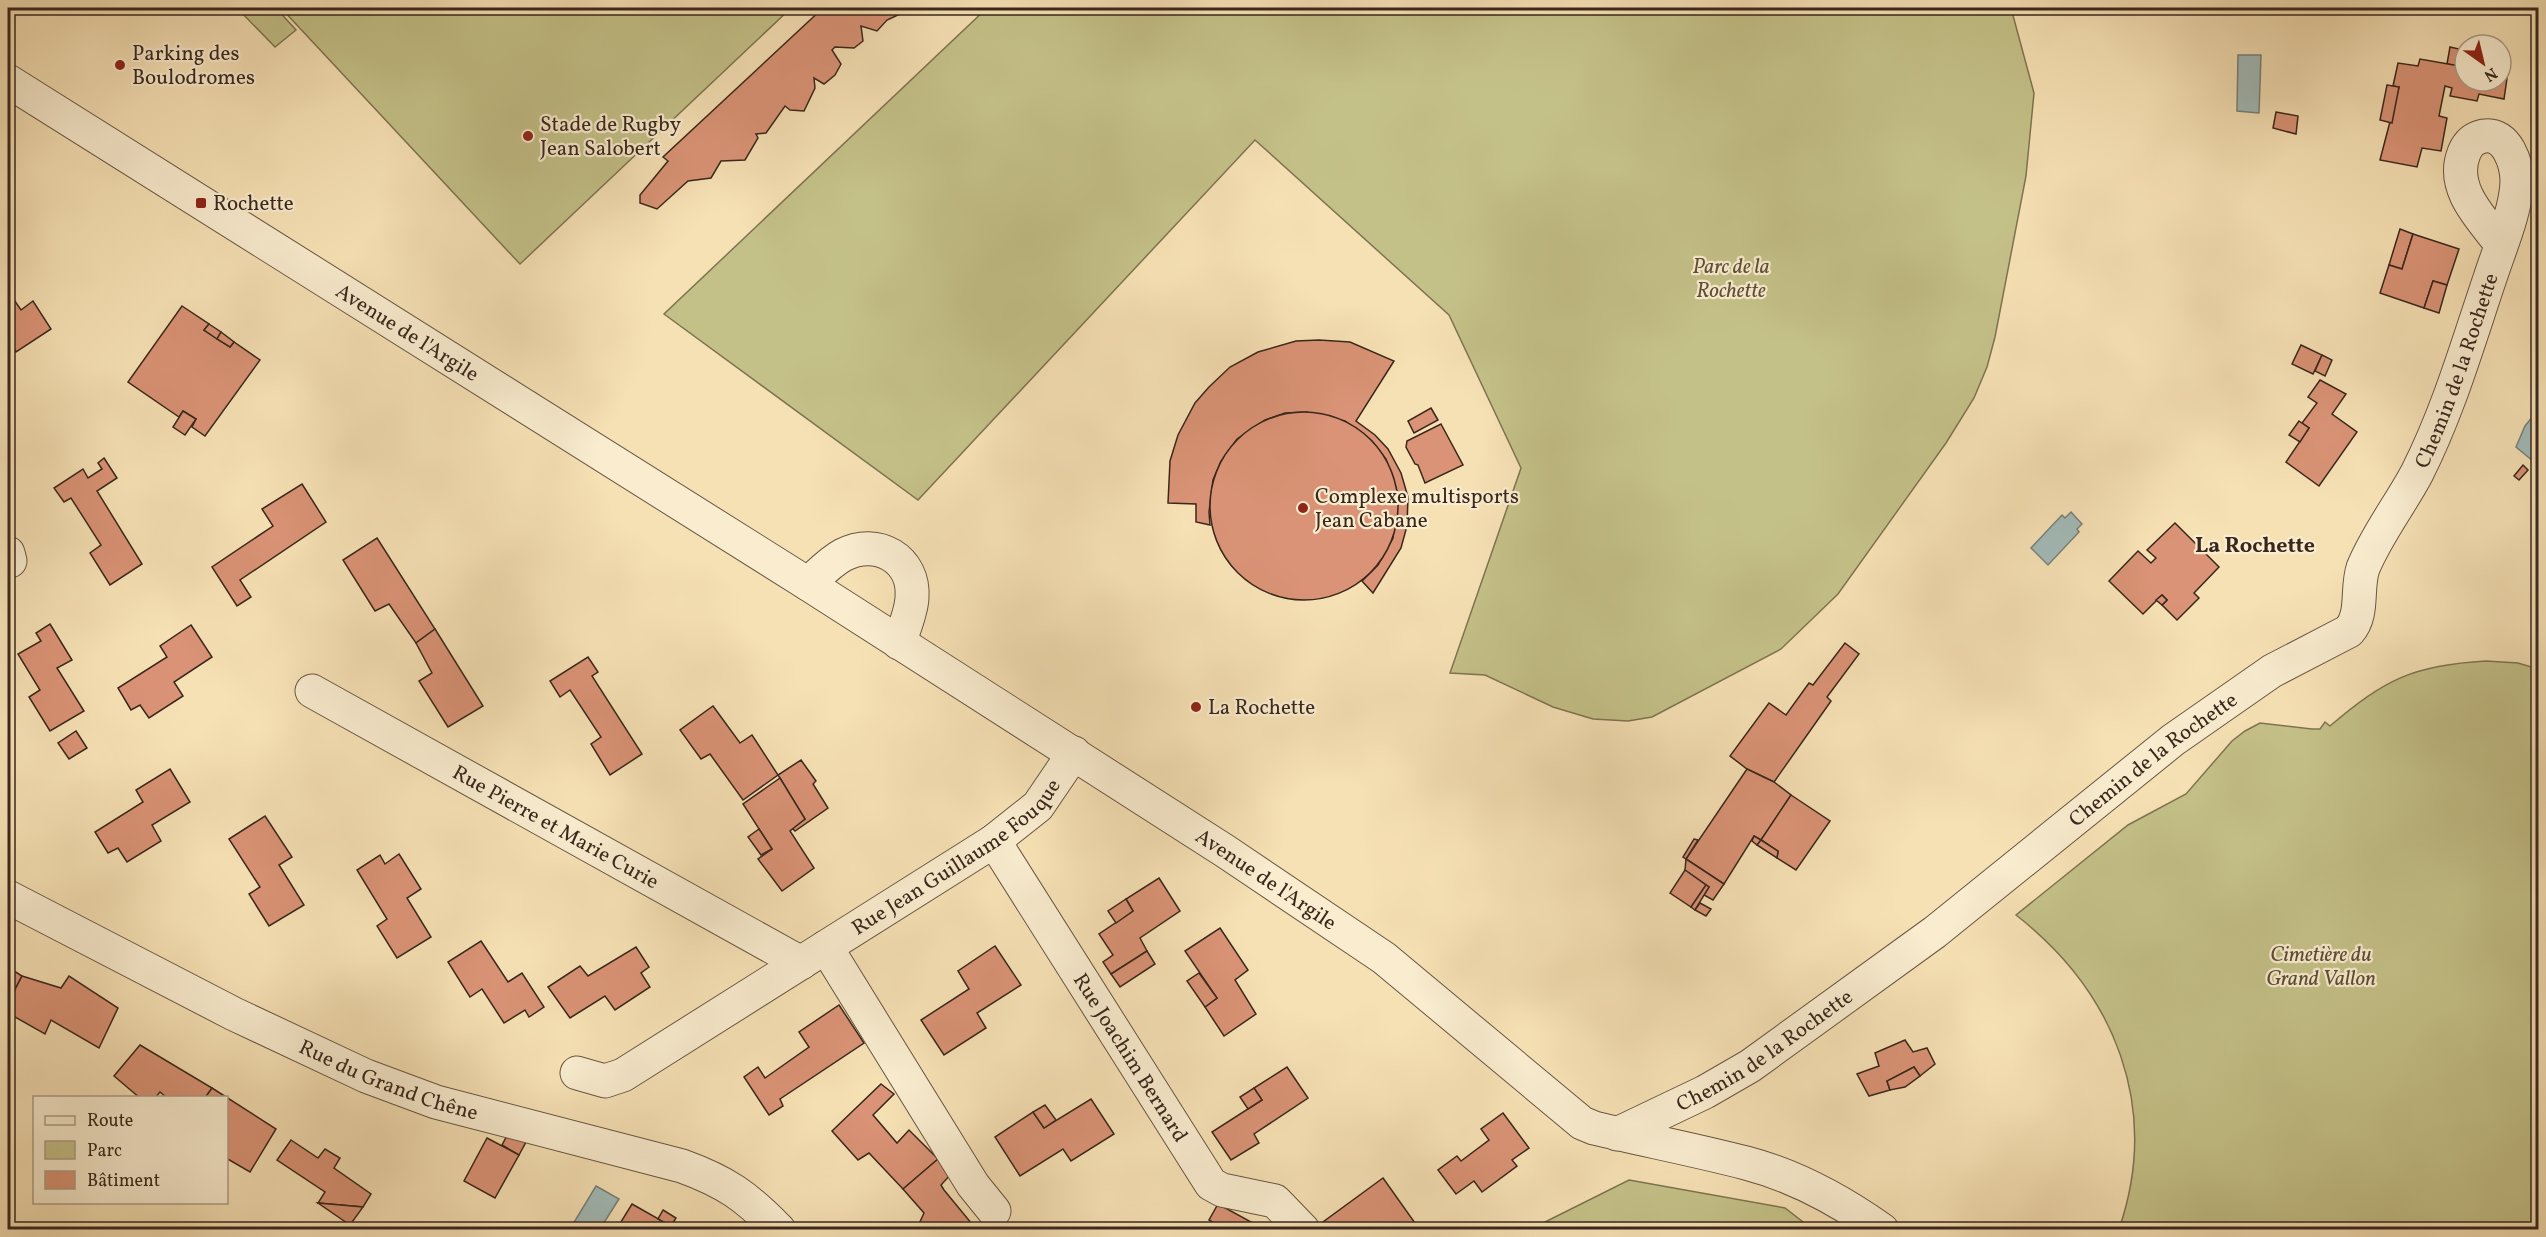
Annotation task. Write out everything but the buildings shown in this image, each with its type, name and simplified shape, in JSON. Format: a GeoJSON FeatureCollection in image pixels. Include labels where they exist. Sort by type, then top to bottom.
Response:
{"type":"FeatureCollection","features":[{"type":"Feature","properties":{"kind":"street","name":"Avenue de l'Argile"},"geometry":{"type":"LineString","coordinates":[[8,81],[1074,753],[1384,958],[1573,1117],[1594,1128],[1748,1163],[1819,1191],[1882,1230]]}},
{"type":"Feature","properties":{"kind":"street","name":"Chemin de la Rochette"},"geometry":{"type":"LineString","coordinates":[[1617,1134],[1705,1092],[1750,1066],[1935,932],[2173,740],[2272,671],[2349,631],[2355,624],[2358,614],[2358,585],[2363,568],[2417,472],[2432,438],[2454,383],[2501,244]]}},
{"type":"Feature","properties":{"kind":"street"},"geometry":{"type":"LineString","coordinates":[[808,584],[832,562],[859,549],[873,549],[896,556],[904,566],[912,587],[909,612],[899,643]]}},
{"type":"Feature","properties":{"kind":"street","name":"Rue Pierre et Marie Curie"},"geometry":{"type":"LineString","coordinates":[[312,691],[813,955]]}},
{"type":"Feature","properties":{"kind":"street","name":"Rue Jean Guillaume Fouque"},"geometry":{"type":"LineString","coordinates":[[577,1073],[605,1080],[623,1075],[994,841],[1038,806],[1074,753]]}},
{"type":"Feature","properties":{"kind":"street","name":"Rue Joachim Bernard"},"geometry":{"type":"LineString","coordinates":[[994,841],[1210,1184],[1222,1190],[1275,1201],[1303,1230]]}},
{"type":"Feature","properties":{"kind":"street","name":"Rue du Grand Chêne"},"geometry":{"type":"LineString","coordinates":[[8,897],[234,1014],[366,1076],[436,1102],[682,1166],[717,1179],[746,1197],[779,1230]]}},
{"type":"Feature","properties":{"kind":"street"},"geometry":{"type":"LineString","coordinates":[[813,955],[973,1185],[994,1211]]}},
{"type":"Feature","properties":{"kind":"green space"},"geometry":{"type":"Polygon","coordinates":[[[237,8],[276,8],[296,30],[275,47],[237,8]]]}},
{"type":"Feature","properties":{"kind":"green space","name":"Stade de Rugby Jean Salobert"},"geometry":{"type":"Polygon","coordinates":[[[281,8],[791,8],[520,264],[281,8]]]}},
{"type":"Feature","properties":{"kind":"green space","name":"Parc de la Rochette"},"geometry":{"type":"Polygon","coordinates":[[[987,8],[2011,8],[2034,93],[2026,176],[1995,337],[1987,367],[1974,398],[1946,443],[1838,594],[1781,649],[1652,717],[1628,721],[1593,719],[1553,707],[1485,675],[1450,673],[1521,468],[1449,315],[1255,140],[918,500],[664,314],[987,8]]]}},
{"type":"Feature","properties":{"kind":"green space","name":"Cimetière du Grand Vallon"},"geometry":{"type":"Polygon","coordinates":[[[2486,661],[2518,663],[2538,669],[2538,1229],[2119,1229],[2131,1184],[2135,1139],[2131,1096],[2120,1055],[2103,1016],[2080,979],[2051,946],[2016,915],[2128,825],[2186,794],[2232,741],[2245,731],[2260,723],[2320,729],[2325,722],[2330,726],[2367,697],[2402,677],[2439,666],[2486,661]]]}},
{"type":"Feature","properties":{"kind":"green space"},"geometry":{"type":"Polygon","coordinates":[[[1629,1180],[1785,1208],[1812,1229],[1531,1229],[1629,1180]]]}},
{"type":"Feature","properties":{"kind":"water"},"geometry":{"type":"Polygon","coordinates":[[[2238,55],[2261,55],[2259,113],[2237,111],[2238,55]]]}},
{"type":"Feature","properties":{"kind":"water"},"geometry":{"type":"Polygon","coordinates":[[[2538,410],[2538,456],[2534,462],[2516,447],[2525,426],[2538,410]]]}},
{"type":"Feature","properties":{"kind":"water"},"geometry":{"type":"Polygon","coordinates":[[[2071,512],[2082,524],[2077,529],[2079,532],[2048,565],[2031,548],[2062,515],[2065,518],[2071,512]]]}},
{"type":"Feature","properties":{"kind":"water"},"geometry":{"type":"Polygon","coordinates":[[[596,1186],[619,1199],[600,1229],[570,1229],[596,1186]]]}},
{"type":"Feature","properties":{"kind":"place","name":"Parking des Boulodromes"},"geometry":{"type":"Point","coordinates":[120,65]}},
{"type":"Feature","properties":{"kind":"place","name":"Stade de Rugby Jean Salobert"},"geometry":{"type":"Point","coordinates":[528,136]}},
{"type":"Feature","properties":{"kind":"place","name":"Rochette"},"geometry":{"type":"Point","coordinates":[201,203]}},
{"type":"Feature","properties":{"kind":"place","name":"Complexe multisports Jean Cabane"},"geometry":{"type":"Point","coordinates":[1303,508]}},
{"type":"Feature","properties":{"kind":"place","name":"La Rochette"},"geometry":{"type":"Point","coordinates":[1196,707]}},
{"type":"Feature","properties":{"kind":"district","name":"La Rochette"},"geometry":{"type":"Point","coordinates":[2255,544]}}]}
